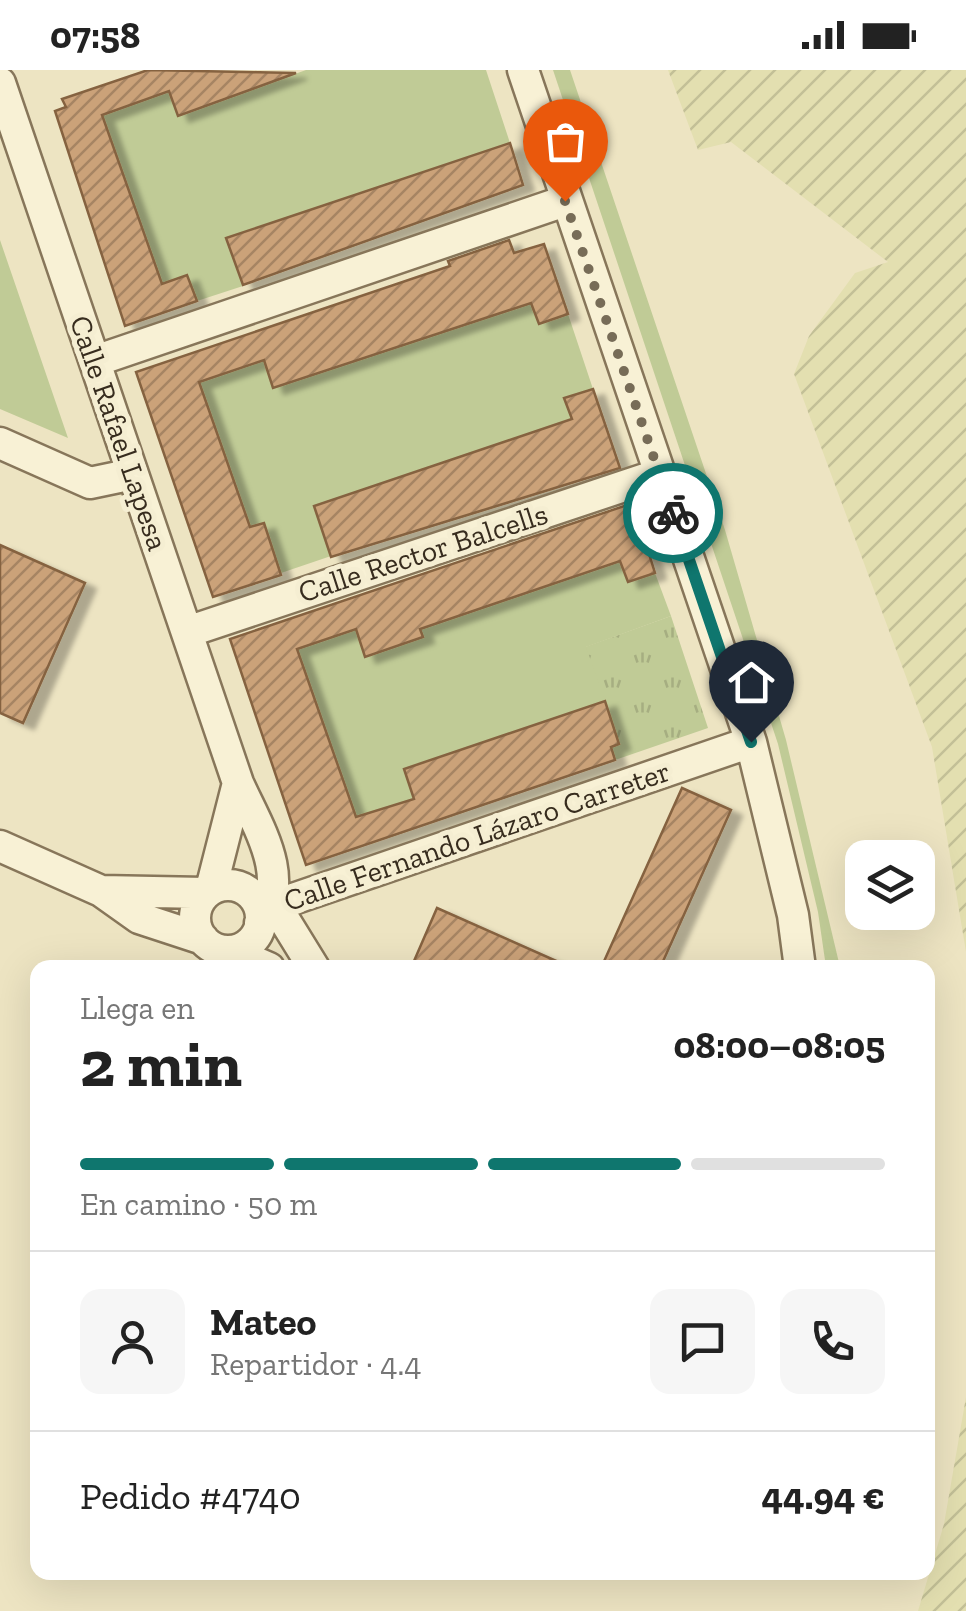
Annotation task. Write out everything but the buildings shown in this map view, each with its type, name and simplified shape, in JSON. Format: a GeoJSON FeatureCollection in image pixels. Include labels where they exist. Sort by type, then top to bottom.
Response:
{"type":"FeatureCollection","features":[{"type":"Feature","properties":{"kind":"street"},"geometry":{"type":"LineString","coordinates":[[0,80],[20,70]]}},
{"type":"Feature","properties":{"kind":"street"},"geometry":{"type":"LineString","coordinates":[[523,70],[751,742],[793,914],[799,960]]}},
{"type":"Feature","properties":{"kind":"street","name":"Calle Rafael Lapesa"},"geometry":{"type":"LineString","coordinates":[[0,80],[238,782],[270,856],[277,892],[264,910]]}},
{"type":"Feature","properties":{"kind":"street"},"geometry":{"type":"LineString","coordinates":[[94,361],[565,201]]}},
{"type":"Feature","properties":{"kind":"street"},"geometry":{"type":"LineString","coordinates":[[0,443],[90,483],[133,474]]}},
{"type":"Feature","properties":{"kind":"street","name":"Calle Rector Balcells"},"geometry":{"type":"LineString","coordinates":[[187,632],[660,474]]}},
{"type":"Feature","properties":{"kind":"street","name":"Calle Fernando Lázaro Carreter"},"geometry":{"type":"LineString","coordinates":[[264,910],[751,742]]}},
{"type":"Feature","properties":{"kind":"street"},"geometry":{"type":"LineString","coordinates":[[238,782],[208,891],[196,907],[195,924],[216,945],[246,946],[264,910]]}},
{"type":"Feature","properties":{"kind":"street"},"geometry":{"type":"LineString","coordinates":[[0,846],[102,892],[139,918],[251,960]]}},
{"type":"Feature","properties":{"kind":"street"},"geometry":{"type":"LineString","coordinates":[[102,892],[208,891],[230,884],[247,890],[264,910],[285,920],[309,960]]}},
{"type":"Feature","properties":{"kind":"shaded area"},"geometry":{"type":"Polygon","coordinates":[[[668,70],[966,70],[966,952],[932,747],[794,374],[809,336],[855,273],[888,262],[731,142],[698,150],[668,70]]]}},
{"type":"Feature","properties":{"kind":"shaded area"},"geometry":{"type":"Polygon","coordinates":[[[966,1397],[966,1611],[918,1611],[927,1580],[935,1580],[935,1554],[944,1524],[966,1397]]]}},
{"type":"Feature","properties":{"kind":"green space"},"geometry":{"type":"Polygon","coordinates":[[[162,70],[179,116],[306,70],[486,70],[510,143],[226,238],[243,286],[197,301],[187,275],[162,284],[101,115],[138,102],[129,76],[162,70]]]}},
{"type":"Feature","properties":{"kind":"green space"},"geometry":{"type":"Polygon","coordinates":[[[553,70],[570,70],[725,530],[786,740],[838,960],[825,960],[818,912],[778,744],[553,70]]]}},
{"type":"Feature","properties":{"kind":"green space"},"geometry":{"type":"Polygon","coordinates":[[[0,240],[68,438],[0,409],[0,240]]]}},
{"type":"Feature","properties":{"kind":"green space"},"geometry":{"type":"Polygon","coordinates":[[[531,303],[539,324],[568,314],[593,389],[565,398],[572,419],[331,556],[281,573],[264,523],[249,527],[199,382],[223,373],[214,346],[255,332],[273,387],[531,303]]]}},
{"type":"Feature","properties":{"kind":"green space"},"geometry":{"type":"Polygon","coordinates":[[[620,561],[628,582],[655,573],[671,616],[586,647],[605,701],[404,769],[423,825],[374,811],[354,817],[297,649],[346,601],[366,656],[422,637],[420,629],[620,561]]]}},
{"type":"Feature","properties":{"kind":"green space"},"geometry":{"type":"Polygon","coordinates":[[[671,616],[708,728],[615,760],[611,747],[619,744],[585,647],[671,616]]]}},
{"type":"Feature","properties":{"kind":"way so far"},"geometry":{"type":"LineString","coordinates":[[565,201],[673,513]]}},
{"type":"Feature","properties":{"kind":"route"},"geometry":{"type":"LineString","coordinates":[[673,513],[751,742]]}}]}
